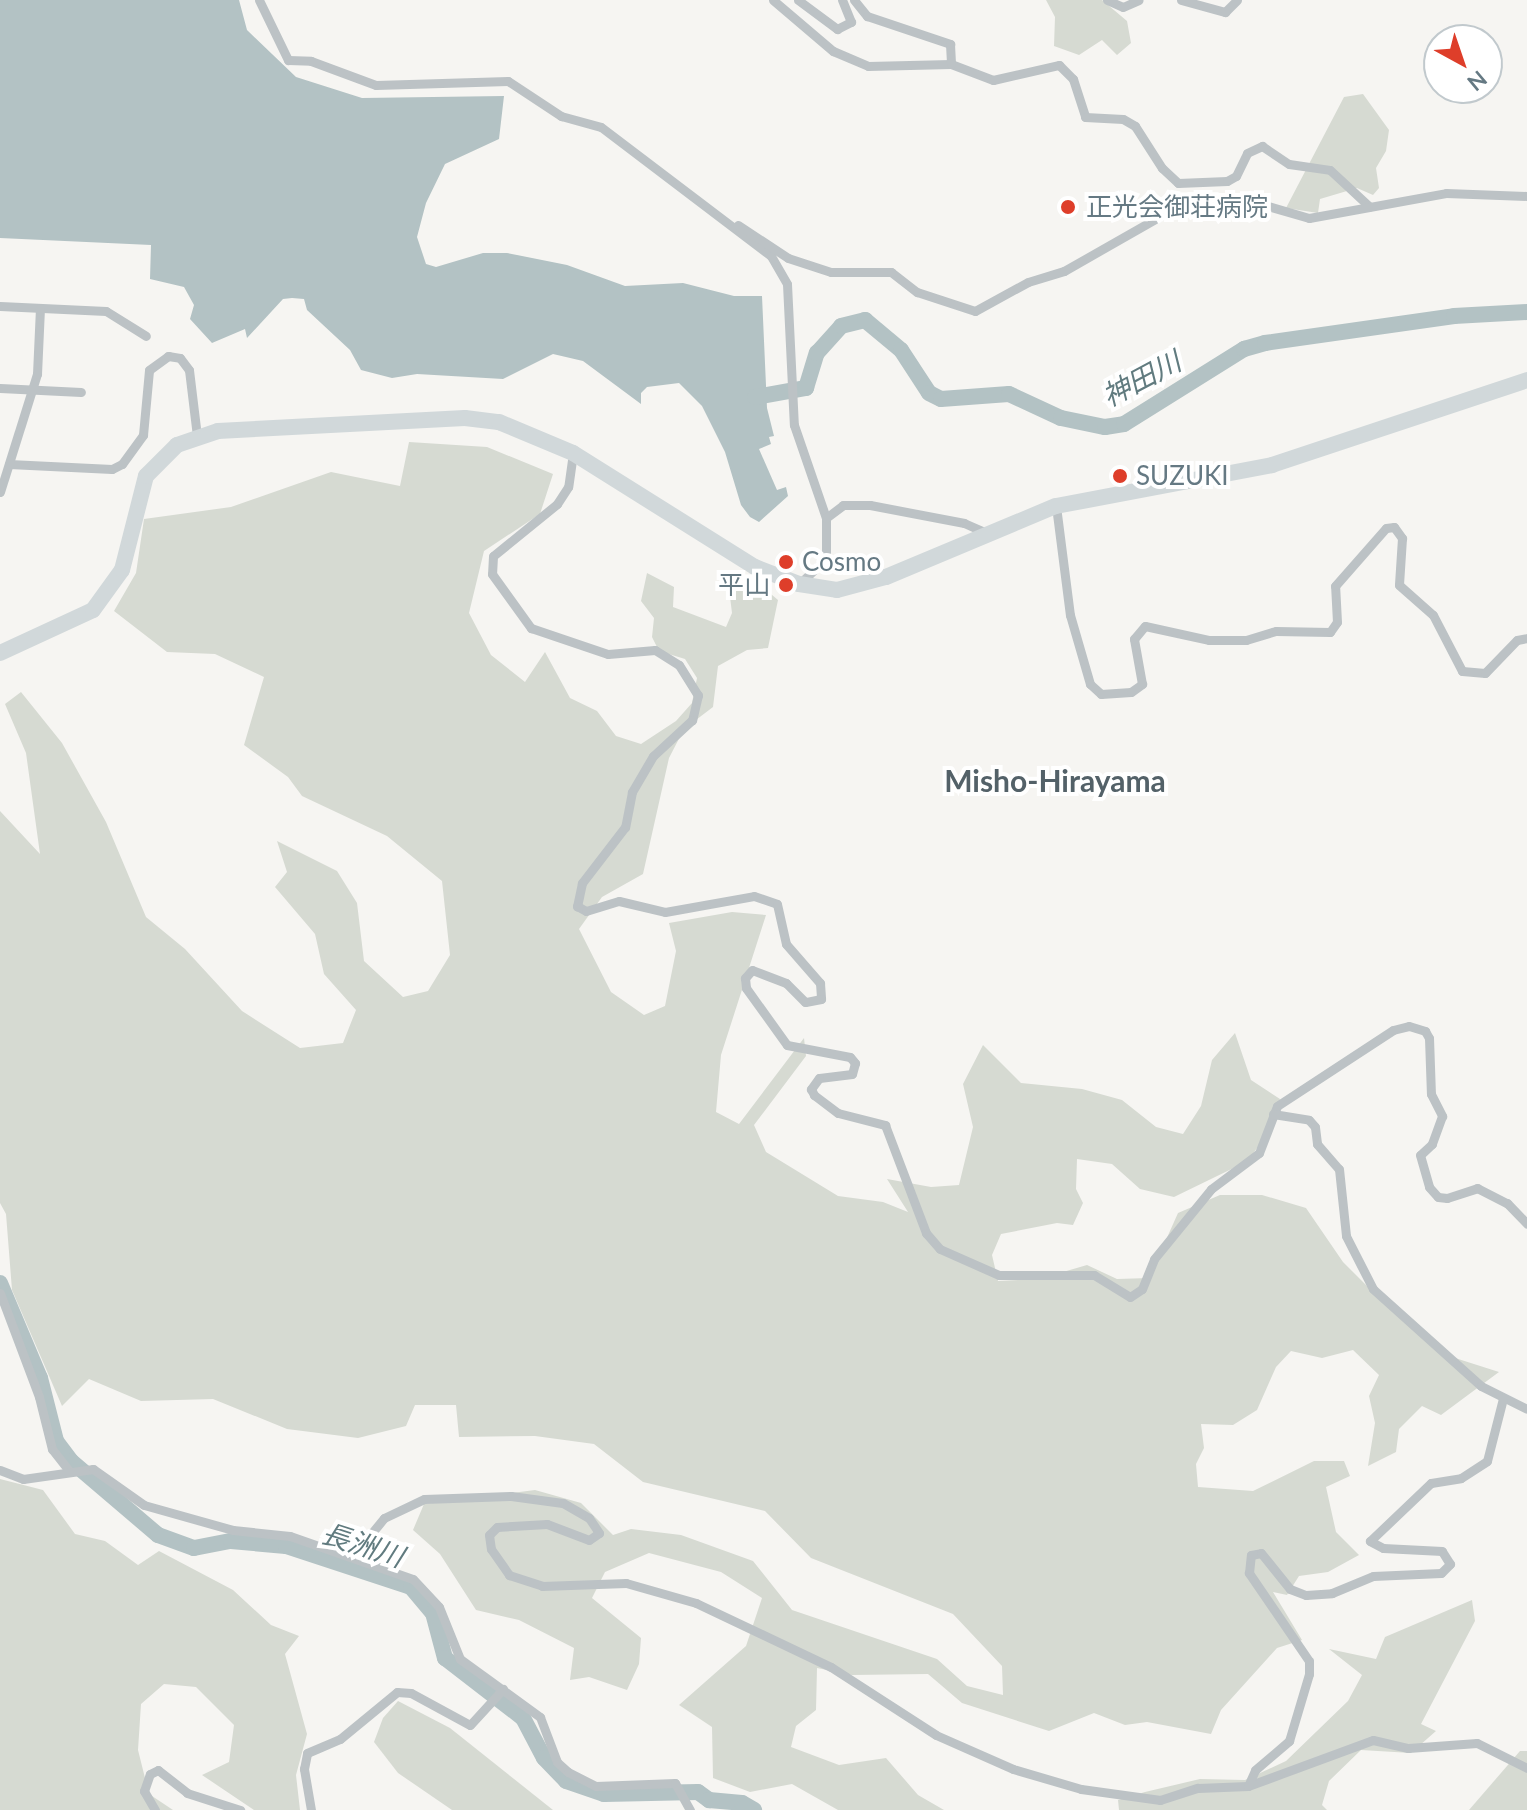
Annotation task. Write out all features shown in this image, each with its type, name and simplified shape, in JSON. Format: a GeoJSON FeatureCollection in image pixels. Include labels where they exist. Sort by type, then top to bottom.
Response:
{"type":"FeatureCollection","features":[{"type":"Feature","properties":{"kind":"highway"},"geometry":{"type":"LineString","coordinates":[[0,653],[71,624],[110,591],[122,570],[146,476],[160,459],[197,436],[465,418],[535,433],[573,453],[755,567],[799,584],[837,590],[886,577],[984,532],[1056,506],[1272,465],[1527,380]]}},
{"type":"Feature","properties":{"kind":"street"},"geometry":{"type":"LineString","coordinates":[[259,0],[288,60],[311,61],[376,85],[508,81],[561,116],[601,127],[771,256],[787,284],[794,425],[826,518],[826,559],[799,584]]}},
{"type":"Feature","properties":{"kind":"street"},"geometry":{"type":"LineString","coordinates":[[773,0],[816,39],[855,62],[951,64],[993,80],[1059,65],[1073,79],[1085,117],[1123,119],[1135,126],[1162,168],[1178,183],[1227,181],[1236,176],[1247,153],[1262,146],[1289,164],[1330,170],[1370,207]]}},
{"type":"Feature","properties":{"kind":"street"},"geometry":{"type":"LineString","coordinates":[[798,0],[837,29],[851,22],[842,0]]}},
{"type":"Feature","properties":{"kind":"street"},"geometry":{"type":"LineString","coordinates":[[854,0],[867,16],[950,44],[951,64]]}},
{"type":"Feature","properties":{"kind":"street"},"geometry":{"type":"LineString","coordinates":[[1107,0],[1123,7],[1139,0]]}},
{"type":"Feature","properties":{"kind":"street"},"geometry":{"type":"LineString","coordinates":[[1181,0],[1225,12],[1237,0]]}},
{"type":"Feature","properties":{"kind":"street"},"geometry":{"type":"LineString","coordinates":[[727,221],[788,258],[831,272],[891,272],[917,292],[975,311],[1028,282],[1064,271],[1171,210],[1261,204],[1309,218],[1473,191],[1527,196]]}},
{"type":"Feature","properties":{"kind":"street"},"geometry":{"type":"LineString","coordinates":[[0,306],[106,311],[146,336]]}},
{"type":"Feature","properties":{"kind":"street"},"geometry":{"type":"LineString","coordinates":[[0,492],[33,389],[40,308]]}},
{"type":"Feature","properties":{"kind":"street"},"geometry":{"type":"LineString","coordinates":[[9,464],[112,469],[122,464],[143,435],[149,370],[168,356],[180,358],[189,370],[197,436]]}},
{"type":"Feature","properties":{"kind":"street"},"geometry":{"type":"LineString","coordinates":[[0,388],[81,392]]}},
{"type":"Feature","properties":{"kind":"street"},"geometry":{"type":"LineString","coordinates":[[573,453],[568,487],[557,504],[493,556],[492,574],[531,628],[608,654],[655,650],[679,665],[698,695],[692,720],[653,756],[632,792],[620,838],[582,883],[581,910],[619,901],[677,912],[754,896],[777,904],[786,944],[820,983],[821,999],[805,1002],[786,983],[752,970],[745,978],[746,988],[787,1045],[850,1057],[855,1063],[852,1074],[819,1078],[811,1089],[814,1095],[838,1113],[885,1125],[926,1233],[940,1249],[976,1269],[1040,1277],[1082,1273],[1130,1297],[1142,1289],[1154,1259],[1211,1189],[1259,1153],[1273,1114],[1292,1095],[1393,1030],[1417,1027],[1429,1038],[1431,1094],[1442,1116],[1432,1144],[1420,1155],[1429,1187],[1438,1197],[1447,1198],[1477,1188],[1496,1195],[1527,1224]]}},
{"type":"Feature","properties":{"kind":"street"},"geometry":{"type":"LineString","coordinates":[[826,518],[843,505],[870,505],[964,523],[984,532]]}},
{"type":"Feature","properties":{"kind":"street"},"geometry":{"type":"LineString","coordinates":[[1056,506],[1070,615],[1090,684],[1101,694],[1131,692],[1142,684],[1134,639],[1145,626],[1209,640],[1246,640],[1276,631],[1330,632],[1337,622],[1335,586],[1386,528],[1394,527],[1402,538],[1399,585],[1433,615],[1462,671],[1485,673],[1517,640],[1527,638]]}},
{"type":"Feature","properties":{"kind":"street"},"geometry":{"type":"LineString","coordinates":[[1273,1114],[1309,1120],[1315,1127],[1317,1144],[1339,1169],[1346,1236],[1373,1289],[1421,1327],[1460,1369],[1503,1398],[1527,1409]]}},
{"type":"Feature","properties":{"kind":"street"},"geometry":{"type":"LineString","coordinates":[[0,1293],[52,1449],[70,1472]]}},
{"type":"Feature","properties":{"kind":"street"},"geometry":{"type":"LineString","coordinates":[[1248,1786],[1255,1770],[1289,1741],[1309,1674],[1309,1661],[1249,1573],[1251,1555],[1261,1553],[1290,1589],[1306,1595],[1332,1593],[1373,1576],[1441,1573],[1450,1564],[1442,1551],[1383,1548],[1370,1541],[1431,1483],[1461,1478],[1487,1461],[1503,1398]]}},
{"type":"Feature","properties":{"kind":"street"},"geometry":{"type":"LineString","coordinates":[[0,1470],[23,1479],[93,1469],[144,1505],[233,1530],[290,1536],[413,1579],[428,1590],[460,1659],[540,1717],[557,1762],[568,1772],[596,1786],[675,1783],[690,1810]]}},
{"type":"Feature","properties":{"kind":"street"},"geometry":{"type":"LineString","coordinates":[[353,1556],[384,1518],[424,1499],[547,1498],[583,1513],[599,1533],[589,1540],[547,1524],[497,1527],[489,1535],[497,1562],[523,1583],[626,1583],[696,1603],[831,1667],[936,1735],[1013,1769],[1068,1785],[1146,1800],[1198,1788],[1248,1786],[1373,1740],[1408,1748],[1477,1743],[1527,1768]]}},
{"type":"Feature","properties":{"kind":"street"},"geometry":{"type":"LineString","coordinates":[[311,1810],[304,1769],[307,1753],[340,1739],[397,1692],[411,1693],[470,1725],[503,1689]]}},
{"type":"Feature","properties":{"kind":"street"},"geometry":{"type":"LineString","coordinates":[[155,1810],[144,1791],[150,1774],[158,1770],[187,1793],[240,1810]]}},
{"type":"Feature","properties":{"kind":"shaded area"},"geometry":{"type":"Polygon","coordinates":[[[0,0],[239,0],[247,30],[296,77],[362,98],[504,96],[499,139],[445,164],[426,203],[417,237],[426,264],[436,267],[483,253],[507,253],[567,265],[625,286],[683,283],[734,296],[762,296],[767,408],[774,436],[769,437],[771,444],[759,449],[777,490],[786,487],[788,496],[759,522],[750,517],[741,505],[725,452],[702,406],[679,383],[647,387],[641,393],[641,404],[583,361],[553,354],[503,379],[417,374],[392,378],[361,370],[350,350],[307,310],[304,299],[283,299],[247,338],[245,329],[212,343],[190,319],[194,305],[184,287],[150,279],[151,245],[0,238],[0,0]]]}},
{"type":"Feature","properties":{"kind":"shaded area"},"geometry":{"type":"Polygon","coordinates":[[[1046,0],[1102,0],[1127,21],[1131,43],[1117,55],[1102,40],[1079,55],[1054,46],[1055,17],[1046,0]]]}},
{"type":"Feature","properties":{"kind":"shaded area"},"geometry":{"type":"Polygon","coordinates":[[[1363,94],[1389,130],[1386,151],[1376,168],[1379,188],[1373,195],[1357,188],[1320,199],[1318,213],[1286,208],[1344,97],[1363,94]]]}},
{"type":"Feature","properties":{"kind":"shaded area"},"geometry":{"type":"Polygon","coordinates":[[[409,442],[487,447],[553,474],[540,514],[484,551],[469,613],[491,655],[525,682],[545,652],[570,698],[597,711],[616,736],[641,744],[676,721],[692,703],[697,678],[685,659],[659,651],[652,637],[654,618],[641,601],[647,573],[674,587],[673,607],[726,627],[732,613],[728,581],[759,584],[778,600],[768,648],[747,650],[718,666],[713,707],[684,729],[669,758],[643,874],[602,897],[579,929],[611,992],[644,1015],[665,1006],[676,951],[669,923],[732,912],[766,915],[721,1055],[716,1112],[739,1124],[804,1038],[806,1056],[754,1125],[766,1152],[838,1196],[883,1202],[908,1212],[887,1179],[931,1187],[959,1185],[973,1127],[963,1084],[983,1045],[1021,1083],[1082,1089],[1122,1100],[1156,1127],[1183,1134],[1201,1106],[1212,1060],[1235,1033],[1251,1080],[1280,1099],[1273,1125],[1248,1161],[1174,1197],[1140,1189],[1112,1164],[1077,1159],[1076,1189],[1083,1203],[1073,1225],[1057,1223],[1001,1234],[992,1255],[998,1281],[1039,1279],[1087,1265],[1117,1279],[1149,1278],[1178,1213],[1220,1195],[1262,1195],[1306,1208],[1343,1262],[1386,1305],[1452,1357],[1499,1372],[1441,1415],[1422,1406],[1399,1429],[1396,1452],[1368,1466],[1375,1423],[1369,1396],[1379,1375],[1353,1350],[1322,1358],[1291,1351],[1276,1367],[1257,1410],[1233,1425],[1201,1424],[1204,1448],[1196,1464],[1198,1487],[1253,1491],[1314,1461],[1344,1461],[1350,1476],[1326,1487],[1336,1532],[1359,1555],[1328,1572],[1299,1576],[1287,1595],[1273,1592],[1302,1640],[1277,1648],[1221,1710],[1211,1734],[1147,1722],[1125,1725],[1094,1713],[1049,1731],[962,1703],[928,1674],[852,1675],[817,1668],[816,1710],[796,1726],[791,1747],[839,1765],[886,1758],[918,1795],[944,1810],[838,1810],[792,1784],[750,1792],[713,1778],[712,1727],[679,1705],[746,1646],[762,1598],[721,1572],[649,1553],[605,1572],[592,1598],[641,1638],[639,1664],[627,1690],[589,1677],[570,1680],[574,1648],[519,1620],[476,1610],[440,1554],[413,1530],[424,1504],[535,1490],[581,1503],[613,1535],[631,1529],[681,1535],[753,1561],[792,1610],[937,1659],[967,1686],[1003,1695],[1002,1666],[953,1614],[811,1558],[765,1511],[643,1482],[594,1444],[535,1436],[459,1437],[456,1405],[415,1405],[406,1426],[358,1438],[287,1429],[213,1399],[141,1401],[89,1379],[62,1406],[12,1290],[6,1214],[0,1203],[0,811],[40,854],[26,753],[5,704],[21,692],[62,743],[106,822],[146,917],[185,949],[242,1011],[300,1048],[343,1043],[356,1010],[324,974],[315,934],[275,887],[287,872],[277,841],[337,871],[357,903],[364,961],[403,997],[428,991],[450,955],[442,881],[387,836],[302,796],[288,777],[244,745],[264,677],[215,654],[167,652],[114,611],[136,573],[144,519],[231,507],[331,472],[400,486],[409,442]]]}},
{"type":"Feature","properties":{"kind":"shaded area"},"geometry":{"type":"Polygon","coordinates":[[[0,1479],[43,1490],[75,1534],[105,1541],[138,1565],[159,1551],[233,1590],[271,1625],[299,1636],[285,1654],[307,1734],[296,1775],[300,1810],[254,1810],[202,1775],[229,1762],[234,1725],[196,1687],[164,1684],[141,1704],[138,1750],[149,1794],[173,1810],[0,1810],[0,1479]]]}},
{"type":"Feature","properties":{"kind":"shaded area"},"geometry":{"type":"Polygon","coordinates":[[[1472,1600],[1475,1621],[1421,1724],[1436,1731],[1411,1753],[1361,1750],[1329,1781],[1322,1805],[1327,1810],[1119,1810],[1118,1800],[1145,1792],[1200,1779],[1245,1780],[1286,1761],[1348,1701],[1362,1675],[1329,1649],[1376,1659],[1385,1637],[1472,1600]]]}},
{"type":"Feature","properties":{"kind":"shaded area"},"geometry":{"type":"Polygon","coordinates":[[[398,1701],[450,1728],[553,1810],[452,1810],[398,1773],[374,1742],[383,1718],[398,1701]]]}},
{"type":"Feature","properties":{"kind":"shaded area"},"geometry":{"type":"Polygon","coordinates":[[[1520,1751],[1527,1751],[1527,1810],[1469,1810],[1520,1751]]]}},
{"type":"Feature","properties":{"kind":"waterway","name":"神田川"},"geometry":{"type":"LineString","coordinates":[[755,397],[806,388],[817,353],[841,326],[865,320],[901,350],[929,393],[941,399],[1009,394],[1061,418],[1105,427],[1124,424],[1244,349],[1265,343],[1454,316],[1527,312]]}},
{"type":"Feature","properties":{"kind":"waterway","name":"長洲川"},"geometry":{"type":"LineString","coordinates":[[0,1283],[40,1378],[56,1441],[71,1461],[158,1535],[194,1548],[231,1541],[286,1546],[411,1587],[433,1613],[445,1658],[523,1718],[544,1758],[566,1781],[604,1794],[698,1792],[709,1800],[742,1803],[754,1810]]}},
{"type":"Feature","properties":{"kind":"place","name":"正光会御荘病院"},"geometry":{"type":"Point","coordinates":[1068,207]}},
{"type":"Feature","properties":{"kind":"place","name":"SUZUKI"},"geometry":{"type":"Point","coordinates":[1120,476]}},
{"type":"Feature","properties":{"kind":"place","name":"Cosmo"},"geometry":{"type":"Point","coordinates":[786,562]}},
{"type":"Feature","properties":{"kind":"place","name":"平山"},"geometry":{"type":"Point","coordinates":[786,585]}},
{"type":"Feature","properties":{"kind":"district","name":"Misho-Hirayama"},"geometry":{"type":"Point","coordinates":[1055,780]}}]}
